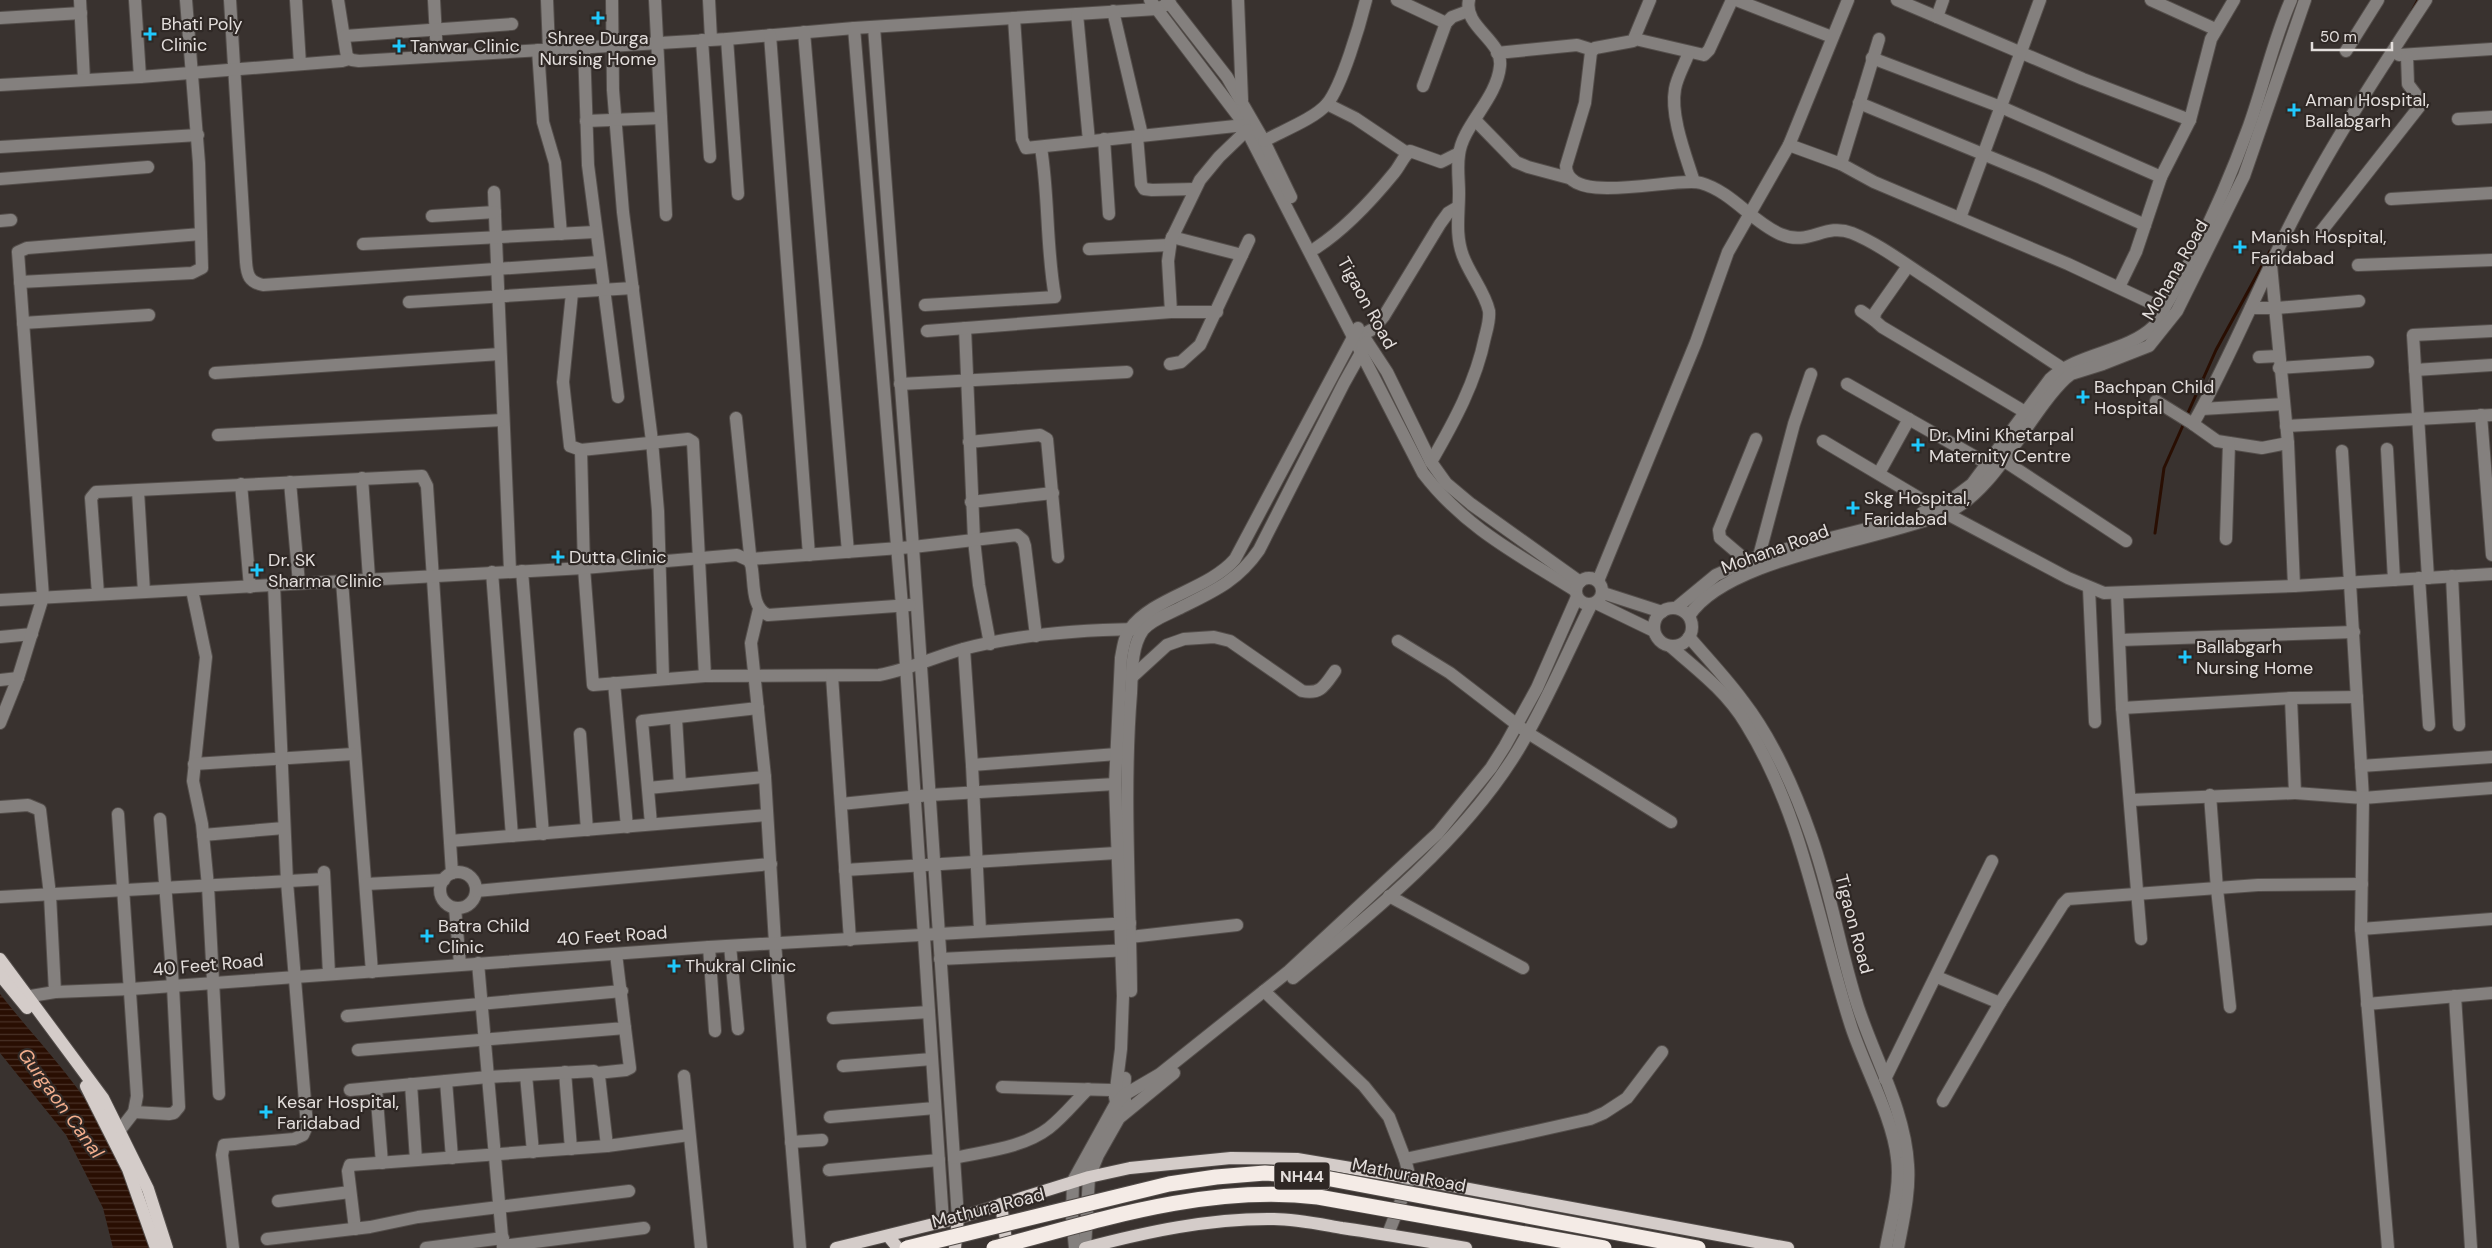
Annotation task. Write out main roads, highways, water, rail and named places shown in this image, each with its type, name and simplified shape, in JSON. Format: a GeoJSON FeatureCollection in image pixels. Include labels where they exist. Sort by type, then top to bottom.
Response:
{"type":"FeatureCollection","features":[{"type":"Feature","properties":{"kind":"highway","name":"Mathura Road"},"geometry":{"type":"LineString","coordinates":[[907,1248],[1169,1184],[1216,1177],[1265,1173],[1320,1177],[1698,1248]]}},
{"type":"Feature","properties":{"kind":"highway","name":"Mathura Road"},"geometry":{"type":"LineString","coordinates":[[994,1248],[1156,1208],[1218,1195],[1274,1192],[1327,1198],[1604,1248]]}},
{"type":"Feature","properties":{"kind":"main road"},"geometry":{"type":"LineString","coordinates":[[0,959],[92,1096],[135,1185],[156,1248]]}},
{"type":"Feature","properties":{"kind":"main road"},"geometry":{"type":"LineString","coordinates":[[0,976],[24,997],[96,1087],[120,1130],[148,1189],[167,1248]]}},
{"type":"Feature","properties":{"kind":"main road"},"geometry":{"type":"LineString","coordinates":[[836,1248],[958,1218],[1089,1177],[1130,1168],[1231,1158],[1297,1159],[1788,1248]]}},
{"type":"Feature","properties":{"kind":"main road"},"geometry":{"type":"LineString","coordinates":[[1001,1204],[1006,1248]]}},
{"type":"Feature","properties":{"kind":"main road"},"geometry":{"type":"LineString","coordinates":[[955,1248],[958,1218]]}},
{"type":"Feature","properties":{"kind":"main road"},"geometry":{"type":"LineString","coordinates":[[1085,1248],[1126,1237],[1233,1220],[1291,1220],[1388,1234],[1466,1248]]}},
{"type":"Feature","properties":{"kind":"main road"},"geometry":{"type":"LineString","coordinates":[[941,1248],[943,1222]]}},
{"type":"Feature","properties":{"kind":"main road"},"geometry":{"type":"LineString","coordinates":[[888,1236],[898,1248]]}},
{"type":"Feature","properties":{"kind":"water","name":"Gurgaon Canal"},"geometry":{"type":"Polygon","coordinates":[[[0,994],[80,1092],[103,1128],[137,1207],[149,1248],[113,1248],[103,1208],[66,1135],[0,1053],[0,994]]]}},
{"type":"Feature","properties":{"kind":"waterway"},"geometry":{"type":"LineString","coordinates":[[2412,11],[2418,0]]}},
{"type":"Feature","properties":{"kind":"waterway"},"geometry":{"type":"LineString","coordinates":[[2187,415],[2216,350],[2270,251]]}},
{"type":"Feature","properties":{"kind":"waterway"},"geometry":{"type":"LineString","coordinates":[[2155,533],[2164,468],[2184,423]]}},
{"type":"Feature","properties":{"kind":"place","name":"Shree Durga Nursing Home"},"geometry":{"type":"Point","coordinates":[598,18]}},
{"type":"Feature","properties":{"kind":"place","name":"Bhati Poly Clinic"},"geometry":{"type":"Point","coordinates":[150,34]}},
{"type":"Feature","properties":{"kind":"place","name":"Tanwar Clinic"},"geometry":{"type":"Point","coordinates":[399,46]}},
{"type":"Feature","properties":{"kind":"place","name":"Aman Hospital, Ballabgarh"},"geometry":{"type":"Point","coordinates":[2294,110]}},
{"type":"Feature","properties":{"kind":"place","name":"Manish Hospital, Faridabad"},"geometry":{"type":"Point","coordinates":[2240,247]}},
{"type":"Feature","properties":{"kind":"place","name":"Bachpan Child Hospital"},"geometry":{"type":"Point","coordinates":[2083,397]}},
{"type":"Feature","properties":{"kind":"place","name":"Dr. Mini Khetarpal Maternity Centre"},"geometry":{"type":"Point","coordinates":[1918,445]}},
{"type":"Feature","properties":{"kind":"place","name":"Skg Hospital, Faridabad"},"geometry":{"type":"Point","coordinates":[1853,508]}},
{"type":"Feature","properties":{"kind":"place","name":"Dutta Clinic"},"geometry":{"type":"Point","coordinates":[558,557]}},
{"type":"Feature","properties":{"kind":"place","name":"Dr. SK Sharma Clinic"},"geometry":{"type":"Point","coordinates":[257,570]}},
{"type":"Feature","properties":{"kind":"place","name":"Ballabgarh Nursing Home"},"geometry":{"type":"Point","coordinates":[2185,657]}},
{"type":"Feature","properties":{"kind":"place","name":"Batra Child Clinic"},"geometry":{"type":"Point","coordinates":[427,936]}},
{"type":"Feature","properties":{"kind":"place","name":"Thukral Clinic"},"geometry":{"type":"Point","coordinates":[674,966]}},
{"type":"Feature","properties":{"kind":"place","name":"Kesar Hospital, Faridabad"},"geometry":{"type":"Point","coordinates":[266,1112]}}]}
